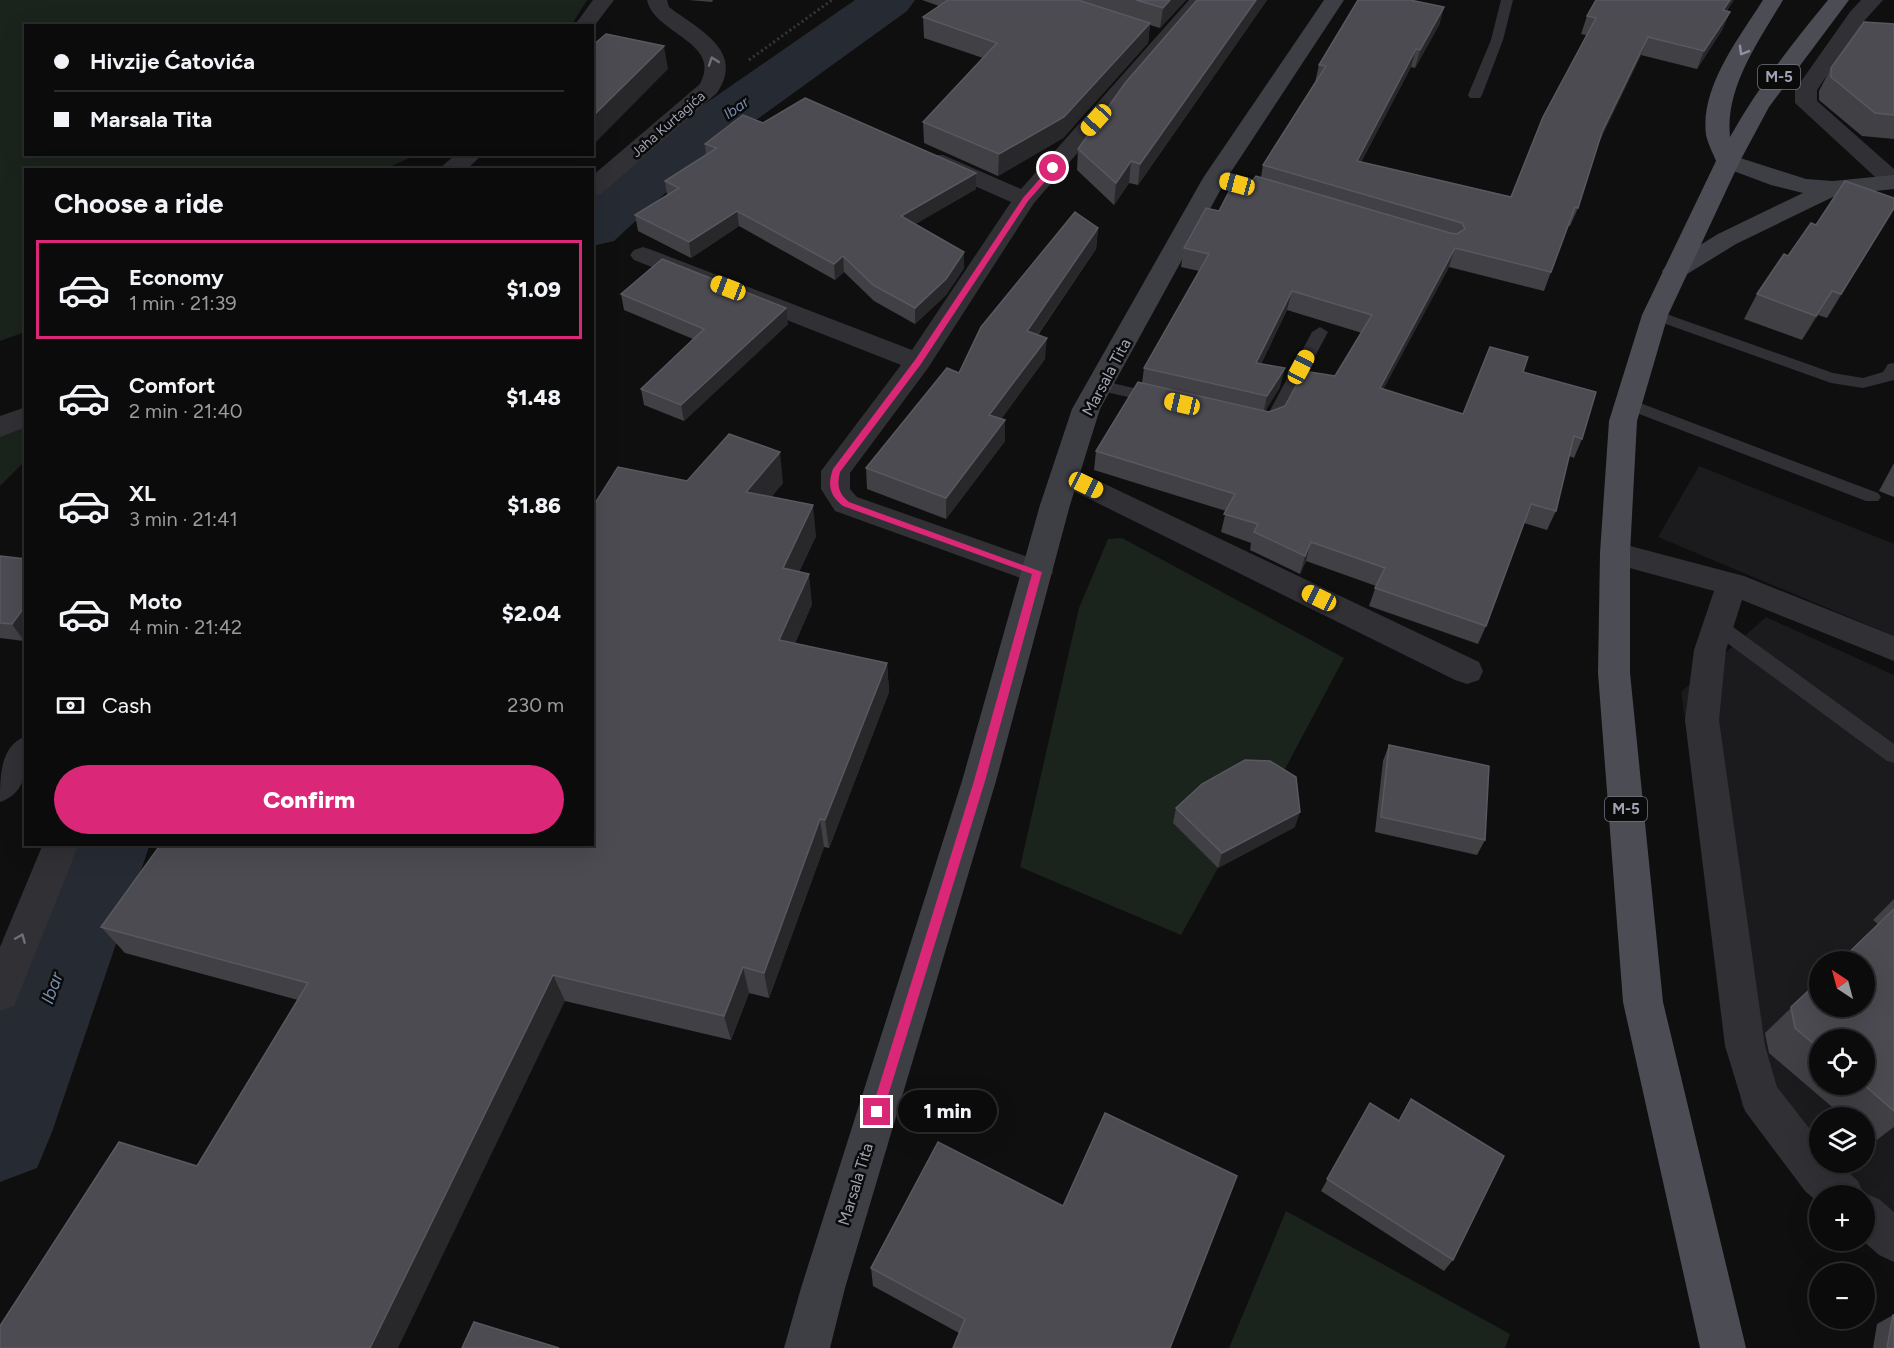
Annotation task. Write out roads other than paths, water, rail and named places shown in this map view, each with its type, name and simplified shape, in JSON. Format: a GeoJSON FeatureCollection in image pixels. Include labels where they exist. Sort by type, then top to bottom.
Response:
{"type":"FeatureCollection","features":[{"type":"Feature","properties":{"kind":"main road"},"geometry":{"type":"LineString","coordinates":[[1728,161],[1718,137],[1718,113],[1735,66],[1773,0]]}},
{"type":"Feature","properties":{"kind":"main road","name":"M-5"},"geometry":{"type":"LineString","coordinates":[[1723,1348],[1643,1002],[1614,673],[1615,553],[1623,421],[1655,315],[1728,161],[1758,107],[1793,57],[1839,0]]}},
{"type":"Feature","properties":{"kind":"street"},"geometry":{"type":"LineString","coordinates":[[586,24],[604,0]]}},
{"type":"Feature","properties":{"kind":"street","name":"Jaha Kurtagića"},"geometry":{"type":"LineString","coordinates":[[594,187],[709,88],[717,71],[715,58],[705,44],[659,9],[657,0]]}},
{"type":"Feature","properties":{"kind":"street"},"geometry":{"type":"LineString","coordinates":[[1037,572],[846,504],[838,498],[833,486],[836,471],[918,362],[1025,199],[1156,36],[1200,0]]}},
{"type":"Feature","properties":{"kind":"street","name":"Marsala Tita"},"geometry":{"type":"LineString","coordinates":[[807,1348],[823,1288],[980,781],[1037,572],[1086,409],[1215,178],[1334,0]]}},
{"type":"Feature","properties":{"kind":"street"},"geometry":{"type":"LineString","coordinates":[[1865,8],[1806,90],[1806,103],[1894,182]]}},
{"type":"Feature","properties":{"kind":"street"},"geometry":{"type":"LineString","coordinates":[[916,151],[1025,199]]}},
{"type":"Feature","properties":{"kind":"street"},"geometry":{"type":"LineString","coordinates":[[453,168],[469,156]]}},
{"type":"Feature","properties":{"kind":"street"},"geometry":{"type":"LineString","coordinates":[[1728,161],[1784,181],[1832,188],[1894,182]]}},
{"type":"Feature","properties":{"kind":"street"},"geometry":{"type":"LineString","coordinates":[[1675,271],[1727,239],[1832,188]]}},
{"type":"Feature","properties":{"kind":"street"},"geometry":{"type":"LineString","coordinates":[[643,255],[918,362]]}},
{"type":"Feature","properties":{"kind":"street"},"geometry":{"type":"LineString","coordinates":[[0,427],[24,417]]}},
{"type":"Feature","properties":{"kind":"street"},"geometry":{"type":"LineString","coordinates":[[1065,475],[1467,671]]}},
{"type":"Feature","properties":{"kind":"street"},"geometry":{"type":"LineString","coordinates":[[1615,553],[1733,584],[1894,649]]}},
{"type":"Feature","properties":{"kind":"street"},"geometry":{"type":"LineString","coordinates":[[1733,584],[1714,624],[1705,667],[1702,720],[1745,1046],[1759,1097],[1820,1176],[1830,1185]]}},
{"type":"Feature","properties":{"kind":"street"},"geometry":{"type":"LineString","coordinates":[[0,788],[24,753]]}},
{"type":"Feature","properties":{"kind":"street"},"geometry":{"type":"LineString","coordinates":[[0,993],[60,846]]}},
{"type":"Feature","properties":{"kind":"street"},"geometry":{"type":"LineString","coordinates":[[1875,1224],[1894,1240]]}},
{"type":"Feature","properties":{"kind":"lane"},"geometry":{"type":"LineString","coordinates":[[1475,95],[1497,40],[1507,0]]}},
{"type":"Feature","properties":{"kind":"lane"},"geometry":{"type":"LineString","coordinates":[[1215,178],[1269,192]]}},
{"type":"Feature","properties":{"kind":"lane"},"geometry":{"type":"LineString","coordinates":[[1655,315],[1831,378],[1863,383],[1889,376],[1894,368]]}},
{"type":"Feature","properties":{"kind":"lane"},"geometry":{"type":"LineString","coordinates":[[1242,418],[1264,423],[1273,420],[1320,332]]}},
{"type":"Feature","properties":{"kind":"lane"},"geometry":{"type":"LineString","coordinates":[[1099,385],[1176,403]]}},
{"type":"Feature","properties":{"kind":"lane"},"geometry":{"type":"LineString","coordinates":[[1627,403],[1872,497]]}},
{"type":"Feature","properties":{"kind":"lane"},"geometry":{"type":"LineString","coordinates":[[1714,624],[1894,755]]}},
{"type":"Feature","properties":{"kind":"waterway","name":"Ibar"},"geometry":{"type":"LineString","coordinates":[[594,226],[681,147],[889,0]]}},
{"type":"Feature","properties":{"kind":"waterway","name":"Ibar"},"geometry":{"type":"LineString","coordinates":[[0,1132],[104,846]]}}]}
